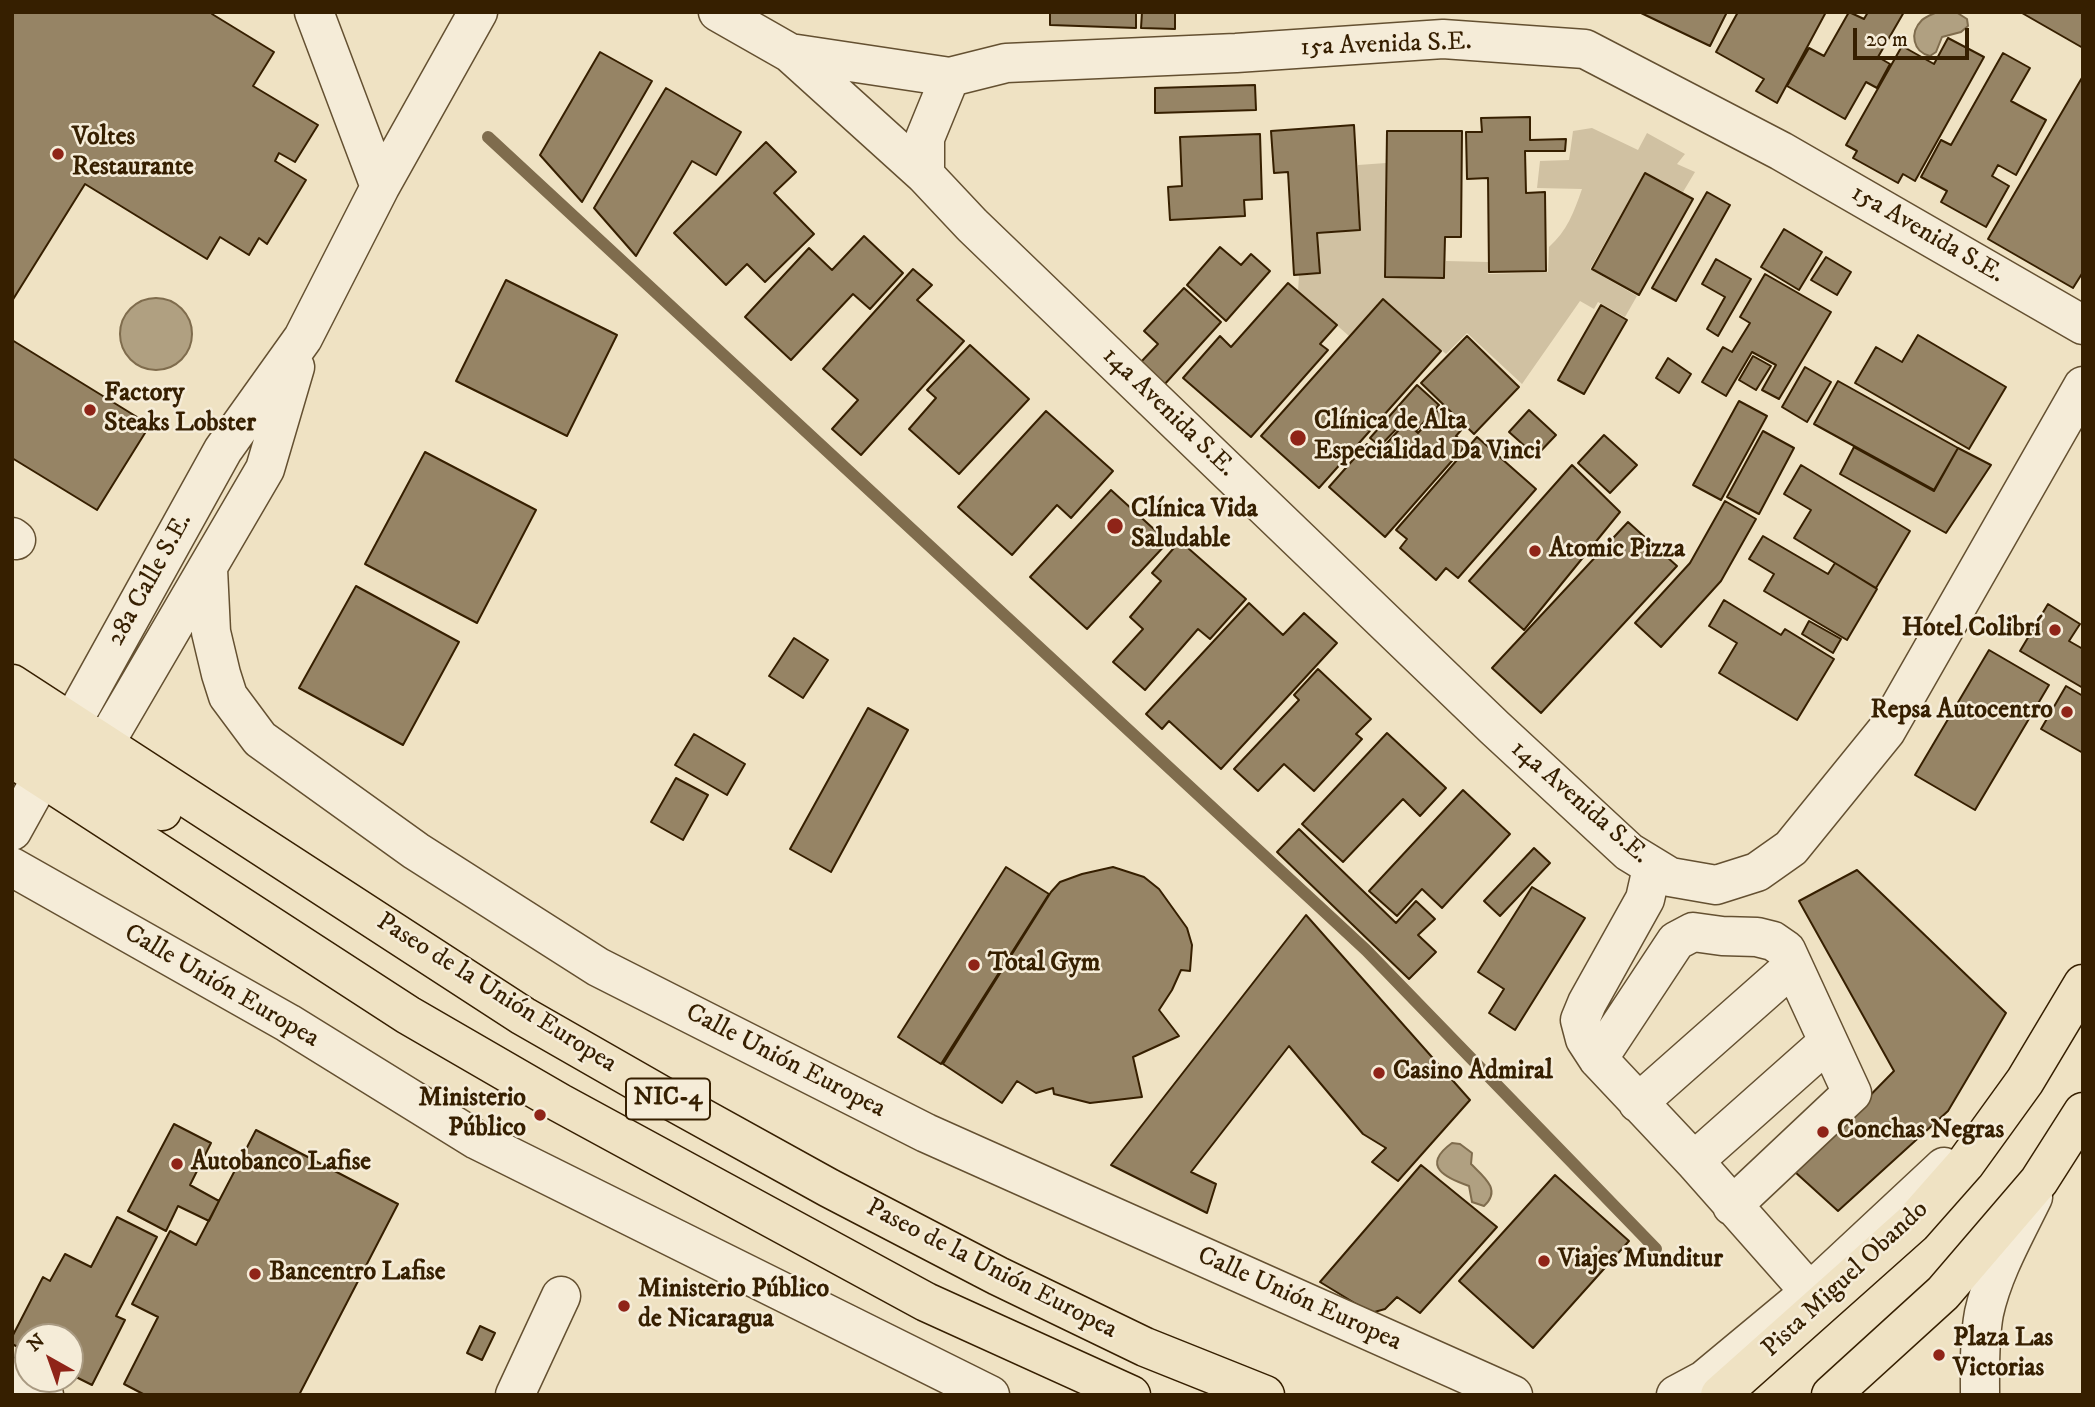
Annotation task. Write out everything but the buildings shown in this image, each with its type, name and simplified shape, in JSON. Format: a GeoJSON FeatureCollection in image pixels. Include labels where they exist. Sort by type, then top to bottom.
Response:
{"type":"FeatureCollection","features":[{"type":"Feature","properties":{"kind":"main road","name":"Paseo de la Unión Europea"},"geometry":{"type":"LineString","coordinates":[[12,684],[46,752],[408,1015],[560,1103],[926,1302],[1131,1395]]}},
{"type":"Feature","properties":{"kind":"main road"},"geometry":{"type":"LineString","coordinates":[[12,727],[46,752],[61,767],[94,769],[402,955],[467,979]]}},
{"type":"Feature","properties":{"kind":"main road","name":"Paseo de la Unión Europea"},"geometry":{"type":"LineString","coordinates":[[46,752],[105,743],[523,1016],[661,1095],[829,1188],[998,1276],[1145,1347],[1265,1395]]}},
{"type":"Feature","properties":{"kind":"main road","name":"Pista Miguel Obando"},"geometry":{"type":"LineString","coordinates":[[1720,1395],[1912,1224],[1965,1164],[2025,1081],[2083,984]]}},
{"type":"Feature","properties":{"kind":"main road"},"geometry":{"type":"LineString","coordinates":[[1831,1395],[1943,1293],[2039,1181],[2083,1112]]}},
{"type":"Feature","properties":{"kind":"street"},"geometry":{"type":"LineString","coordinates":[[314,12],[380,187]]}},
{"type":"Feature","properties":{"kind":"street","name":"28a Calle S.E."},"geometry":{"type":"LineString","coordinates":[[12,831],[46,752],[223,450],[303,338],[380,187],[478,12]]}},
{"type":"Feature","properties":{"kind":"street","name":"14a Avenida S.E."},"geometry":{"type":"LineString","coordinates":[[718,12],[790,53],[925,175],[972,225],[1495,728],[1629,852],[1670,877],[1716,884],[1757,872],[1791,848],[1885,731],[2083,386]]}},
{"type":"Feature","properties":{"kind":"street","name":"15a Avenida S.E."},"geometry":{"type":"LineString","coordinates":[[790,53],[950,77],[1006,63],[1236,53],[1401,27],[1443,39],[1585,49],[1781,151],[2083,325]]}},
{"type":"Feature","properties":{"kind":"street"},"geometry":{"type":"LineString","coordinates":[[925,175],[925,138],[950,77]]}},
{"type":"Feature","properties":{"kind":"street","name":"28a Calle S.E."},"geometry":{"type":"LineString","coordinates":[[105,743],[265,469],[303,338]]}},
{"type":"Feature","properties":{"kind":"street","name":"Calle Unión Europea"},"geometry":{"type":"LineString","coordinates":[[208,569],[211,632],[221,674],[228,696],[260,739],[416,851],[598,967],[926,1133],[1513,1395]]}},
{"type":"Feature","properties":{"kind":"street","name":"Calle Unión Europea"},"geometry":{"type":"LineString","coordinates":[[12,867],[288,1023],[477,1140],[990,1395]]}},
{"type":"Feature","properties":{"kind":"street"},"geometry":{"type":"LineString","coordinates":[[1652,868],[1645,899],[1580,1020],[1585,1039],[1598,1059],[1694,1161],[1810,1292]]}},
{"type":"Feature","properties":{"kind":"street"},"geometry":{"type":"LineString","coordinates":[[1598,1059],[1675,941],[1693,932],[1758,937],[1773,941],[1786,950],[1852,1093],[1732,1206]]}},
{"type":"Feature","properties":{"kind":"street"},"geometry":{"type":"LineString","coordinates":[[1639,1103],[1793,967]]}},
{"type":"Feature","properties":{"kind":"street"},"geometry":{"type":"LineString","coordinates":[[1694,1161],[1828,1042]]}},
{"type":"Feature","properties":{"kind":"street"},"geometry":{"type":"LineString","coordinates":[[1676,1395],[1704,1380],[1810,1292],[2004,1111]]}},
{"type":"Feature","properties":{"kind":"street"},"geometry":{"type":"LineString","coordinates":[[1980,1395],[1979,1352],[1984,1313],[1996,1277],[2039,1181]]}},
{"type":"Feature","properties":{"kind":"street"},"geometry":{"type":"LineString","coordinates":[[515,1395],[561,1296]]}},
{"type":"Feature","properties":{"kind":"street"},"geometry":{"type":"LineString","coordinates":[[12,1377],[44,1395]]}},
{"type":"Feature","properties":{"kind":"shaded area"},"geometry":{"type":"Polygon","coordinates":[[[1937,12],[1956,12],[1967,19],[1968,26],[1961,32],[1942,37],[1936,52],[1930,56],[1920,51],[1914,36],[1922,20],[1937,12]]]}},
{"type":"Feature","properties":{"kind":"shaded area"},"geometry":{"type":"Polygon","coordinates":[[[1592,128],[1638,150],[1647,133],[1685,154],[1677,164],[1695,172],[1683,192],[1645,172],[1590,269],[1637,296],[1625,317],[1598,302],[1594,309],[1580,301],[1522,384],[1467,333],[1446,354],[1383,298],[1349,336],[1298,291],[1299,275],[1320,274],[1318,234],[1360,230],[1358,165],[1386,163],[1384,277],[1445,279],[1446,261],[1488,262],[1488,274],[1548,272],[1549,247],[1565,228],[1582,189],[1537,188],[1540,161],[1569,160],[1573,131],[1592,128]]]}},
{"type":"Feature","properties":{"kind":"shaded area"},"geometry":{"type":"Polygon","coordinates":[[[156,298],[176,304],[186,314],[192,334],[186,354],[176,364],[156,370],[136,364],[126,354],[120,334],[126,314],[136,304],[156,298]]]}},
{"type":"Feature","properties":{"kind":"shaded area"},"geometry":{"type":"Polygon","coordinates":[[[1452,1143],[1460,1144],[1472,1153],[1471,1164],[1489,1184],[1491,1195],[1484,1206],[1472,1202],[1469,1186],[1445,1175],[1437,1165],[1438,1158],[1452,1143]]]}},
{"type":"Feature","properties":{"kind":"waterway"},"geometry":{"type":"LineString","coordinates":[[488,137],[1366,950],[1656,1249]]}},
{"type":"Feature","properties":{"kind":"place","name":"Voltes Restaurante"},"geometry":{"type":"Point","coordinates":[58,154]}},
{"type":"Feature","properties":{"kind":"place","name":"Factory Steaks Lobster"},"geometry":{"type":"Point","coordinates":[90,410]}},
{"type":"Feature","properties":{"kind":"place","name":"Clínica de Alta Especialidad Da Vinci"},"geometry":{"type":"Point","coordinates":[1298,438]}},
{"type":"Feature","properties":{"kind":"place","name":"Clínica Vida Saludable"},"geometry":{"type":"Point","coordinates":[1115,526]}},
{"type":"Feature","properties":{"kind":"place","name":"Atomic Pizza"},"geometry":{"type":"Point","coordinates":[1535,551]}},
{"type":"Feature","properties":{"kind":"place","name":"Hotel Colibrí"},"geometry":{"type":"Point","coordinates":[2055,630]}},
{"type":"Feature","properties":{"kind":"place","name":"Repsa Autocentro"},"geometry":{"type":"Point","coordinates":[2067,712]}},
{"type":"Feature","properties":{"kind":"place","name":"Total Gym"},"geometry":{"type":"Point","coordinates":[974,965]}},
{"type":"Feature","properties":{"kind":"place","name":"Casino Admiral"},"geometry":{"type":"Point","coordinates":[1379,1073]}},
{"type":"Feature","properties":{"kind":"place","name":"Ministerio Público"},"geometry":{"type":"Point","coordinates":[540,1115]}},
{"type":"Feature","properties":{"kind":"place","name":"Conchas Negras"},"geometry":{"type":"Point","coordinates":[1823,1132]}},
{"type":"Feature","properties":{"kind":"place","name":"Autobanco Lafise"},"geometry":{"type":"Point","coordinates":[177,1164]}},
{"type":"Feature","properties":{"kind":"place","name":"Viajes Munditur"},"geometry":{"type":"Point","coordinates":[1544,1261]}},
{"type":"Feature","properties":{"kind":"place","name":"Bancentro Lafise"},"geometry":{"type":"Point","coordinates":[255,1274]}},
{"type":"Feature","properties":{"kind":"place","name":"Ministerio Público de Nicaragua"},"geometry":{"type":"Point","coordinates":[624,1306]}},
{"type":"Feature","properties":{"kind":"place","name":"Plaza Las Victorias"},"geometry":{"type":"Point","coordinates":[1939,1355]}}]}
